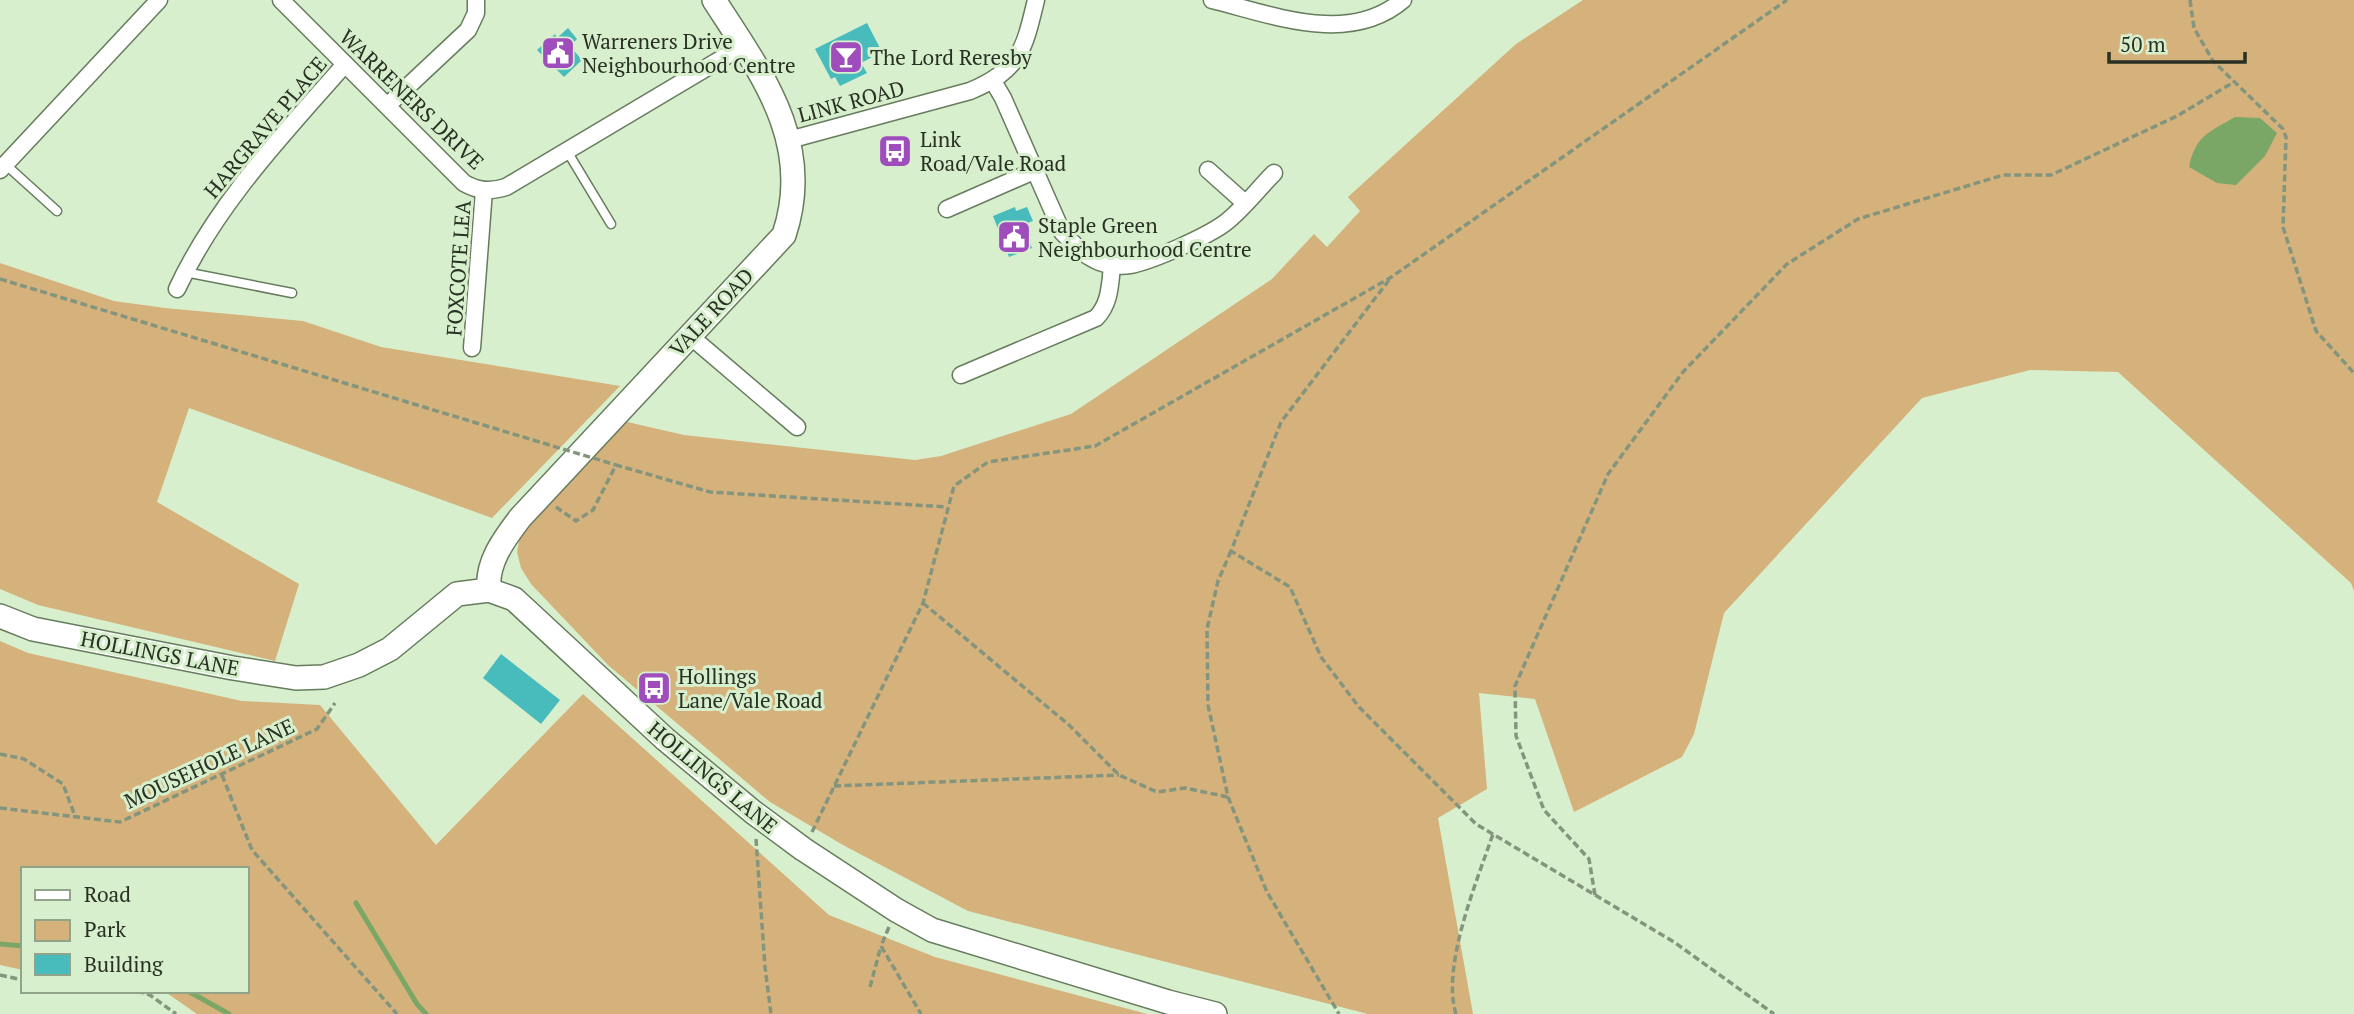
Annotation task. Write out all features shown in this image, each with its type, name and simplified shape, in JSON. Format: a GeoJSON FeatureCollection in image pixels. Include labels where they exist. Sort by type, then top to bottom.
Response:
{"type":"FeatureCollection","features":[{"type":"Feature","properties":{"kind":"street"},"geometry":{"type":"LineString","coordinates":[[4,161],[159,0]]}},
{"type":"Feature","properties":{"kind":"street","name":"WARRENERS DRIVE"},"geometry":{"type":"LineString","coordinates":[[281,0],[464,183],[484,190],[506,187],[744,46]]}},
{"type":"Feature","properties":{"kind":"street"},"geometry":{"type":"LineString","coordinates":[[388,105],[468,30],[476,13],[476,0]]}},
{"type":"Feature","properties":{"kind":"street","name":"VALE ROAD"},"geometry":{"type":"LineString","coordinates":[[489,590],[488,579],[496,554],[508,534],[540,496],[784,235],[792,211],[793,183],[789,140],[780,111],[766,82],[714,0]]}},
{"type":"Feature","properties":{"kind":"street","name":"LINK ROAD"},"geometry":{"type":"LineString","coordinates":[[789,140],[970,91],[993,81],[1006,71],[1019,55],[1029,31],[1036,0]]}},
{"type":"Feature","properties":{"kind":"street"},"geometry":{"type":"LineString","coordinates":[[1212,0],[1300,22],[1327,25],[1354,23],[1378,16],[1404,0]]}},
{"type":"Feature","properties":{"kind":"street","name":"HARGRAVE PLACE"},"geometry":{"type":"LineString","coordinates":[[177,289],[215,221],[247,176],[345,64]]}},
{"type":"Feature","properties":{"kind":"street"},"geometry":{"type":"LineString","coordinates":[[993,81],[1036,170],[1062,232],[1094,260],[1112,266],[1129,266],[1147,260],[1212,231],[1226,222],[1274,173]]}},
{"type":"Feature","properties":{"kind":"street"},"geometry":{"type":"LineString","coordinates":[[947,209],[1036,170]]}},
{"type":"Feature","properties":{"kind":"street"},"geometry":{"type":"LineString","coordinates":[[1208,170],[1245,203]]}},
{"type":"Feature","properties":{"kind":"street","name":"FOXCOTE LEA"},"geometry":{"type":"LineString","coordinates":[[472,348],[484,190]]}},
{"type":"Feature","properties":{"kind":"street"},"geometry":{"type":"LineString","coordinates":[[961,375],[1096,318],[1104,310],[1108,298],[1112,266]]}},
{"type":"Feature","properties":{"kind":"street"},"geometry":{"type":"LineString","coordinates":[[689,335],[797,427]]}},
{"type":"Feature","properties":{"kind":"street","name":"HOLLINGS LANE"},"geometry":{"type":"LineString","coordinates":[[0,616],[33,629],[233,668],[296,678],[324,677],[359,665],[390,649],[457,594],[489,590],[514,599],[665,739],[754,812],[803,849],[896,910],[932,930],[1215,1014]]}},
{"type":"Feature","properties":{"kind":"lane"},"geometry":{"type":"LineString","coordinates":[[567,150],[611,224]]}},
{"type":"Feature","properties":{"kind":"lane"},"geometry":{"type":"LineString","coordinates":[[4,161],[57,211]]}},
{"type":"Feature","properties":{"kind":"lane"},"geometry":{"type":"LineString","coordinates":[[185,272],[292,293]]}},
{"type":"Feature","properties":{"kind":"path"},"geometry":{"type":"LineString","coordinates":[[803,849],[923,603],[954,486],[988,462],[1095,446],[1390,278],[1787,0]]}},
{"type":"Feature","properties":{"kind":"path"},"geometry":{"type":"LineString","coordinates":[[2190,0],[2194,28],[2213,61],[2283,129],[2286,136],[2283,227],[2316,331],[2354,373]]}},
{"type":"Feature","properties":{"kind":"path"},"geometry":{"type":"LineString","coordinates":[[1595,895],[1589,859],[1544,810],[1516,736],[1515,686],[1608,474],[1683,372],[1787,264],[1858,219],[2003,175],[2051,175],[2177,116],[2234,82]]}},
{"type":"Feature","properties":{"kind":"path"},"geometry":{"type":"LineString","coordinates":[[1339,1014],[1267,892],[1228,797],[1208,705],[1207,629],[1218,581],[1282,422],[1390,278]]}},
{"type":"Feature","properties":{"kind":"path"},"geometry":{"type":"LineString","coordinates":[[0,279],[709,492],[947,507]]}},
{"type":"Feature","properties":{"kind":"path"},"geometry":{"type":"LineString","coordinates":[[540,496],[576,521],[593,510],[616,465]]}},
{"type":"Feature","properties":{"kind":"path"},"geometry":{"type":"LineString","coordinates":[[1231,551],[1290,587],[1321,657],[1359,707],[1476,824],[1674,942],[1774,1014]]}},
{"type":"Feature","properties":{"kind":"path"},"geometry":{"type":"LineString","coordinates":[[923,603],[1069,725],[1119,775],[1157,792],[1185,788],[1228,797]]}},
{"type":"Feature","properties":{"kind":"path","name":"MOUSEHOLE LANE"},"geometry":{"type":"LineString","coordinates":[[0,808],[120,822],[317,729],[335,703]]}},
{"type":"Feature","properties":{"kind":"path"},"geometry":{"type":"LineString","coordinates":[[0,754],[24,760],[63,784],[75,816]]}},
{"type":"Feature","properties":{"kind":"path"},"geometry":{"type":"LineString","coordinates":[[222,775],[252,850],[397,1014]]}},
{"type":"Feature","properties":{"kind":"path"},"geometry":{"type":"LineString","coordinates":[[834,786],[1119,775]]}},
{"type":"Feature","properties":{"kind":"path"},"geometry":{"type":"LineString","coordinates":[[754,812],[771,1014]]}},
{"type":"Feature","properties":{"kind":"path"},"geometry":{"type":"LineString","coordinates":[[1457,1014],[1452,1001],[1454,958],[1493,834]]}},
{"type":"Feature","properties":{"kind":"path"},"geometry":{"type":"LineString","coordinates":[[870,988],[881,946],[896,910]]}},
{"type":"Feature","properties":{"kind":"path"},"geometry":{"type":"LineString","coordinates":[[881,946],[921,1014]]}},
{"type":"Feature","properties":{"kind":"path"},"geometry":{"type":"LineString","coordinates":[[0,975],[21,980]]}},
{"type":"Feature","properties":{"kind":"path"},"geometry":{"type":"LineString","coordinates":[[144,993],[176,1014]]}},
{"type":"Feature","properties":{"kind":"green space"},"geometry":{"type":"Polygon","coordinates":[[[1583,0],[2354,0],[2354,591],[2351,583],[2118,372],[2030,370],[1922,398],[1724,613],[1694,734],[1682,757],[1574,812],[1535,699],[1479,693],[1487,789],[1438,818],[1473,1014],[1368,1014],[968,911],[843,845],[770,802],[608,665],[531,584],[521,568],[517,552],[520,536],[531,520],[623,421],[684,435],[915,460],[941,456],[1071,414],[1272,279],[1314,234],[1327,247],[1360,211],[1348,197],[1516,44],[1583,0]]]}},
{"type":"Feature","properties":{"kind":"green space"},"geometry":{"type":"Polygon","coordinates":[[[0,263],[114,301],[303,321],[381,347],[620,386],[492,518],[189,408],[157,502],[299,584],[275,661],[38,605],[0,589],[0,263]]]}},
{"type":"Feature","properties":{"kind":"green space"},"geometry":{"type":"Polygon","coordinates":[[[0,641],[28,653],[242,701],[320,705],[436,845],[583,694],[829,915],[935,957],[1147,1014],[197,1014],[167,993],[248,993],[248,867],[21,867],[21,970],[0,965],[0,641]]]}},
{"type":"Feature","properties":{"kind":"shaded area"},"geometry":{"type":"Polygon","coordinates":[[[2235,117],[2260,118],[2277,133],[2265,156],[2236,185],[2217,183],[2189,167],[2192,156],[2204,136],[2235,117]]]}},
{"type":"Feature","properties":{"kind":"building","name":"The Lord Reresby"},"geometry":{"type":"Polygon","coordinates":[[[867,23],[882,52],[861,63],[867,73],[840,86],[835,77],[831,79],[815,49],[867,23]]]}},
{"type":"Feature","properties":{"kind":"building","name":"Warreners Drive Neighbourhood Centre"},"geometry":{"type":"Polygon","coordinates":[[[568,28],[577,39],[570,46],[582,60],[564,77],[537,50],[555,34],[557,38],[568,28]]]}},
{"type":"Feature","properties":{"kind":"building","name":"Staple Green Neighbourhood Centre"},"geometry":{"type":"Polygon","coordinates":[[[1015,207],[1016,211],[1027,207],[1033,221],[1022,225],[1032,248],[1009,257],[993,216],[1015,207]]]}},
{"type":"Feature","properties":{"kind":"building"},"geometry":{"type":"Polygon","coordinates":[[[501,654],[560,700],[541,724],[483,678],[501,654]]]}},
{"type":"Feature","properties":{"kind":"waterway"},"geometry":{"type":"LineString","coordinates":[[356,903],[417,1004],[426,1014]]}},
{"type":"Feature","properties":{"kind":"waterway"},"geometry":{"type":"LineString","coordinates":[[0,944],[21,946]]}},
{"type":"Feature","properties":{"kind":"waterway"},"geometry":{"type":"LineString","coordinates":[[192,993],[229,1014]]}},
{"type":"Feature","properties":{"kind":"place","name":"Warreners Drive Neighbourhood Centre"},"geometry":{"type":"Point","coordinates":[558,53]}},
{"type":"Feature","properties":{"kind":"place","name":"The Lord Reresby"},"geometry":{"type":"Point","coordinates":[846,57]}},
{"type":"Feature","properties":{"kind":"place","name":"Link Road/Vale Road"},"geometry":{"type":"Point","coordinates":[895,151]}},
{"type":"Feature","properties":{"kind":"place","name":"Staple Green Neighbourhood Centre"},"geometry":{"type":"Point","coordinates":[1014,237]}},
{"type":"Feature","properties":{"kind":"place","name":"Hollings Lane/Vale Road"},"geometry":{"type":"Point","coordinates":[654,688]}}]}
